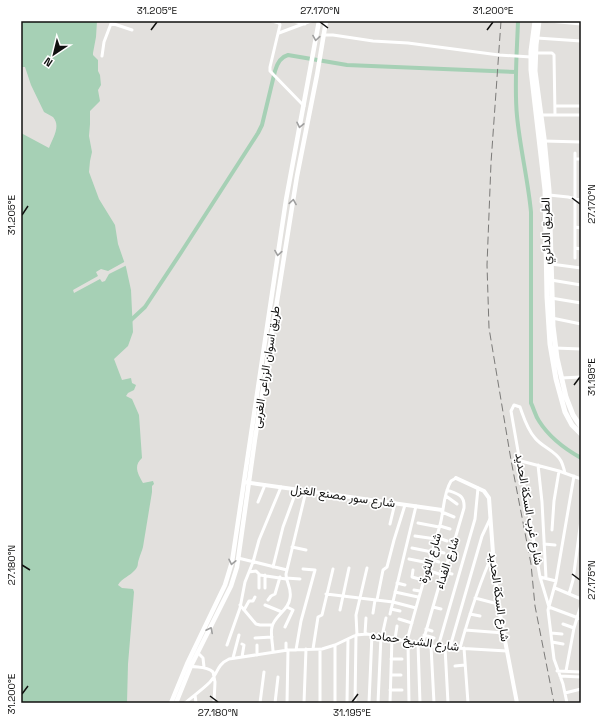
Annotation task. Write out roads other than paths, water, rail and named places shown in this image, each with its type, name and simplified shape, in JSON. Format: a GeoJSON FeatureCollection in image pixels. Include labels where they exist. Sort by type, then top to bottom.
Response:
{"type":"FeatureCollection","features":[{"type":"Feature","properties":{"kind":"highway","name":"الطريق الدائري"},"geometry":{"type":"LineString","coordinates":[[535,21],[531,58],[532,76],[549,195],[550,280],[555,348],[561,378],[573,415],[581,427]]}},
{"type":"Feature","properties":{"kind":"highway","name":"الطريق الدائري"},"geometry":{"type":"LineString","coordinates":[[539,21],[535,53],[540,133]]}},
{"type":"Feature","properties":{"kind":"highway","name":"الطريق الدائري"},"geometry":{"type":"LineString","coordinates":[[542,143],[550,348],[565,412],[572,425],[581,434]]}},
{"type":"Feature","properties":{"kind":"main road","name":"طريق اسوان الزراعى الغربى"},"geometry":{"type":"LineString","coordinates":[[171,703],[196,651],[225,598],[234,577],[238,558],[256,395],[290,175],[319,21]]}},
{"type":"Feature","properties":{"kind":"main road","name":"طريق اسوان الزراعى الغربى"},"geometry":{"type":"LineString","coordinates":[[196,651],[228,575],[262,396],[297,176],[326,21]]}},
{"type":"Feature","properties":{"kind":"main road"},"geometry":{"type":"LineString","coordinates":[[290,175],[297,176]]}},
{"type":"Feature","properties":{"kind":"main road"},"geometry":{"type":"LineString","coordinates":[[256,395],[262,396]]}},
{"type":"Feature","properties":{"kind":"main road"},"geometry":{"type":"LineString","coordinates":[[228,575],[234,577]]}},
{"type":"Feature","properties":{"kind":"main road","name":"طريق اسوان الزراعى الغربى"},"geometry":{"type":"LineString","coordinates":[[176,703],[189,665]]}},
{"type":"Feature","properties":{"kind":"street"},"geometry":{"type":"LineString","coordinates":[[272,21],[279,22],[280,25],[270,71],[304,106]]}},
{"type":"Feature","properties":{"kind":"street"},"geometry":{"type":"LineString","coordinates":[[293,21],[306,24]]}},
{"type":"Feature","properties":{"kind":"street"},"geometry":{"type":"LineString","coordinates":[[279,33],[311,21]]}},
{"type":"Feature","properties":{"kind":"street"},"geometry":{"type":"LineString","coordinates":[[549,21],[581,24]]}},
{"type":"Feature","properties":{"kind":"street"},"geometry":{"type":"LineString","coordinates":[[102,56],[104,42],[111,22],[132,30]]}},
{"type":"Feature","properties":{"kind":"street"},"geometry":{"type":"LineString","coordinates":[[323,35],[373,41],[408,43],[531,58]]}},
{"type":"Feature","properties":{"kind":"street"},"geometry":{"type":"LineString","coordinates":[[537,38],[581,41]]}},
{"type":"Feature","properties":{"kind":"street"},"geometry":{"type":"LineString","coordinates":[[535,53],[552,53],[554,55],[555,115]]}},
{"type":"Feature","properties":{"kind":"street"},"geometry":{"type":"LineString","coordinates":[[555,106],[581,106]]}},
{"type":"Feature","properties":{"kind":"street"},"geometry":{"type":"LineString","coordinates":[[540,114],[581,115]]}},
{"type":"Feature","properties":{"kind":"street"},"geometry":{"type":"LineString","coordinates":[[542,143],[581,142]]}},
{"type":"Feature","properties":{"kind":"street"},"geometry":{"type":"LineString","coordinates":[[575,153],[575,258]]}},
{"type":"Feature","properties":{"kind":"street"},"geometry":{"type":"LineString","coordinates":[[575,159],[581,159]]}},
{"type":"Feature","properties":{"kind":"street"},"geometry":{"type":"LineString","coordinates":[[549,195],[581,200]]}},
{"type":"Feature","properties":{"kind":"street"},"geometry":{"type":"LineString","coordinates":[[575,227],[581,228]]}},
{"type":"Feature","properties":{"kind":"street"},"geometry":{"type":"LineString","coordinates":[[575,248],[581,249]]}},
{"type":"Feature","properties":{"kind":"street"},"geometry":{"type":"LineString","coordinates":[[550,264],[581,268]]}},
{"type":"Feature","properties":{"kind":"street"},"geometry":{"type":"LineString","coordinates":[[550,280],[581,285]]}},
{"type":"Feature","properties":{"kind":"street"},"geometry":{"type":"LineString","coordinates":[[551,298],[581,303]]}},
{"type":"Feature","properties":{"kind":"street"},"geometry":{"type":"LineString","coordinates":[[552,318],[581,324]]}},
{"type":"Feature","properties":{"kind":"street"},"geometry":{"type":"LineString","coordinates":[[555,348],[581,350]]}},
{"type":"Feature","properties":{"kind":"street"},"geometry":{"type":"LineString","coordinates":[[561,378],[581,377]]}},
{"type":"Feature","properties":{"kind":"street","name":"شارع غرب السكة الحديد"},"geometry":{"type":"LineString","coordinates":[[549,607],[540,577],[521,461],[511,411],[514,405],[520,407],[530,432],[539,442],[559,458],[565,473]]}},
{"type":"Feature","properties":{"kind":"street"},"geometry":{"type":"LineString","coordinates":[[521,461],[559,471],[581,479]]}},
{"type":"Feature","properties":{"kind":"street"},"geometry":{"type":"LineString","coordinates":[[538,465],[542,502],[546,578]]}},
{"type":"Feature","properties":{"kind":"street"},"geometry":{"type":"LineString","coordinates":[[552,530],[554,501],[559,471]]}},
{"type":"Feature","properties":{"kind":"street"},"geometry":{"type":"LineString","coordinates":[[567,703],[560,676],[552,654],[549,607],[556,581],[574,476]]}},
{"type":"Feature","properties":{"kind":"street"},"geometry":{"type":"LineString","coordinates":[[438,647],[474,519],[478,488],[456,478]]}},
{"type":"Feature","properties":{"kind":"street","name":"شارع الثورة"},"geometry":{"type":"LineString","coordinates":[[409,703],[408,642],[412,622],[436,538],[447,490],[451,481],[456,478]]}},
{"type":"Feature","properties":{"kind":"street","name":"شارع سور مصنع الغزل"},"geometry":{"type":"LineString","coordinates":[[246,482],[442,511]]}},
{"type":"Feature","properties":{"kind":"street"},"geometry":{"type":"LineString","coordinates":[[258,502],[265,485]]}},
{"type":"Feature","properties":{"kind":"street"},"geometry":{"type":"LineString","coordinates":[[222,641],[227,644],[259,540],[281,487]]}},
{"type":"Feature","properties":{"kind":"street","name":"شارع السكة الحديد"},"geometry":{"type":"LineString","coordinates":[[478,488],[484,491],[489,498],[498,604],[517,703]]}},
{"type":"Feature","properties":{"kind":"street"},"geometry":{"type":"LineString","coordinates":[[273,567],[283,526],[297,489]]}},
{"type":"Feature","properties":{"kind":"street","name":"شارع الفداء"},"geometry":{"type":"LineString","coordinates":[[420,703],[420,644],[433,607],[442,573],[450,556],[464,502],[461,496],[447,490]]}},
{"type":"Feature","properties":{"kind":"street"},"geometry":{"type":"LineString","coordinates":[[274,652],[272,625],[287,607],[290,600],[290,585],[286,578],[287,570],[306,491]]}},
{"type":"Feature","properties":{"kind":"street"},"geometry":{"type":"LineString","coordinates":[[446,496],[456,504]]}},
{"type":"Feature","properties":{"kind":"street"},"geometry":{"type":"LineString","coordinates":[[390,524],[395,503]]}},
{"type":"Feature","properties":{"kind":"street"},"geometry":{"type":"LineString","coordinates":[[373,613],[382,570],[388,567],[394,540],[405,505]]}},
{"type":"Feature","properties":{"kind":"street"},"geometry":{"type":"LineString","coordinates":[[390,614],[416,506]]}},
{"type":"Feature","properties":{"kind":"street"},"geometry":{"type":"LineString","coordinates":[[442,511],[454,517]]}},
{"type":"Feature","properties":{"kind":"street"},"geometry":{"type":"LineString","coordinates":[[450,647],[482,536],[491,517]]}},
{"type":"Feature","properties":{"kind":"street"},"geometry":{"type":"LineString","coordinates":[[569,594],[573,580],[581,520]]}},
{"type":"Feature","properties":{"kind":"street"},"geometry":{"type":"LineString","coordinates":[[418,523],[450,529]]}},
{"type":"Feature","properties":{"kind":"street"},"geometry":{"type":"LineString","coordinates":[[415,536],[436,538],[447,541]]}},
{"type":"Feature","properties":{"kind":"street"},"geometry":{"type":"LineString","coordinates":[[544,544],[555,545]]}},
{"type":"Feature","properties":{"kind":"street"},"geometry":{"type":"LineString","coordinates":[[292,547],[306,550]]}},
{"type":"Feature","properties":{"kind":"street"},"geometry":{"type":"LineString","coordinates":[[412,548],[444,553]]}},
{"type":"Feature","properties":{"kind":"street"},"geometry":{"type":"LineString","coordinates":[[468,703],[462,648],[465,630],[483,574],[493,553]]}},
{"type":"Feature","properties":{"kind":"street"},"geometry":{"type":"LineString","coordinates":[[238,558],[287,570]]}},
{"type":"Feature","properties":{"kind":"street"},"geometry":{"type":"LineString","coordinates":[[409,560],[439,562]]}},
{"type":"Feature","properties":{"kind":"street"},"geometry":{"type":"LineString","coordinates":[[340,610],[349,568]]}},
{"type":"Feature","properties":{"kind":"street"},"geometry":{"type":"LineString","coordinates":[[355,703],[357,635],[356,615],[367,568]]}},
{"type":"Feature","properties":{"kind":"street"},"geometry":{"type":"LineString","coordinates":[[296,650],[301,621],[314,570],[303,569]]}},
{"type":"Feature","properties":{"kind":"street"},"geometry":{"type":"LineString","coordinates":[[313,649],[318,617],[322,615],[333,569]]}},
{"type":"Feature","properties":{"kind":"street"},"geometry":{"type":"LineString","coordinates":[[413,570],[412,578],[423,580]]}},
{"type":"Feature","properties":{"kind":"street"},"geometry":{"type":"LineString","coordinates":[[427,570],[452,574]]}},
{"type":"Feature","properties":{"kind":"street"},"geometry":{"type":"LineString","coordinates":[[249,572],[256,571],[259,575],[300,579]]}},
{"type":"Feature","properties":{"kind":"street"},"geometry":{"type":"LineString","coordinates":[[259,575],[259,588]]}},
{"type":"Feature","properties":{"kind":"street"},"geometry":{"type":"LineString","coordinates":[[265,575],[265,588]]}},
{"type":"Feature","properties":{"kind":"street"},"geometry":{"type":"LineString","coordinates":[[268,600],[270,596],[275,594],[280,577]]}},
{"type":"Feature","properties":{"kind":"street"},"geometry":{"type":"LineString","coordinates":[[540,577],[556,581]]}},
{"type":"Feature","properties":{"kind":"street"},"geometry":{"type":"LineString","coordinates":[[397,583],[404,585]]}},
{"type":"Feature","properties":{"kind":"street"},"geometry":{"type":"LineString","coordinates":[[554,588],[581,599]]}},
{"type":"Feature","properties":{"kind":"street"},"geometry":{"type":"LineString","coordinates":[[414,590],[420,591]]}},
{"type":"Feature","properties":{"kind":"street"},"geometry":{"type":"LineString","coordinates":[[395,592],[418,597]]}},
{"type":"Feature","properties":{"kind":"street"},"geometry":{"type":"LineString","coordinates":[[326,594],[393,602],[416,608]]}},
{"type":"Feature","properties":{"kind":"street"},"geometry":{"type":"LineString","coordinates":[[244,610],[249,601],[253,601],[254,597]]}},
{"type":"Feature","properties":{"kind":"street"},"geometry":{"type":"LineString","coordinates":[[475,598],[498,604]]}},
{"type":"Feature","properties":{"kind":"street"},"geometry":{"type":"LineString","coordinates":[[240,605],[256,624],[272,625]]}},
{"type":"Feature","properties":{"kind":"street"},"geometry":{"type":"LineString","coordinates":[[266,605],[282,612]]}},
{"type":"Feature","properties":{"kind":"street"},"geometry":{"type":"LineString","coordinates":[[566,671],[576,617],[581,605]]}},
{"type":"Feature","properties":{"kind":"street"},"geometry":{"type":"LineString","coordinates":[[285,627],[293,610],[287,607]]}},
{"type":"Feature","properties":{"kind":"street"},"geometry":{"type":"LineString","coordinates":[[433,607],[441,609]]}},
{"type":"Feature","properties":{"kind":"street"},"geometry":{"type":"LineString","coordinates":[[549,607],[581,619]]}},
{"type":"Feature","properties":{"kind":"street"},"geometry":{"type":"LineString","coordinates":[[391,610],[400,611]]}},
{"type":"Feature","properties":{"kind":"street"},"geometry":{"type":"LineString","coordinates":[[470,614],[480,616]]}},
{"type":"Feature","properties":{"kind":"street"},"geometry":{"type":"LineString","coordinates":[[365,634],[366,618]]}},
{"type":"Feature","properties":{"kind":"street"},"geometry":{"type":"LineString","coordinates":[[378,703],[382,636],[386,618]]}},
{"type":"Feature","properties":{"kind":"street"},"geometry":{"type":"LineString","coordinates":[[399,619],[412,622]]}},
{"type":"Feature","properties":{"kind":"street"},"geometry":{"type":"LineString","coordinates":[[563,624],[574,628]]}},
{"type":"Feature","properties":{"kind":"street"},"geometry":{"type":"LineString","coordinates":[[390,703],[391,659],[393,639],[397,626]]}},
{"type":"Feature","properties":{"kind":"street"},"geometry":{"type":"LineString","coordinates":[[426,629],[432,631]]}},
{"type":"Feature","properties":{"kind":"street"},"geometry":{"type":"LineString","coordinates":[[465,630],[504,634]]}},
{"type":"Feature","properties":{"kind":"street"},"geometry":{"type":"LineString","coordinates":[[551,633],[562,634]]}},
{"type":"Feature","properties":{"kind":"street"},"geometry":{"type":"LineString","coordinates":[[369,703],[372,634]]}},
{"type":"Feature","properties":{"kind":"street","name":"شارع الشيخ حماده"},"geometry":{"type":"LineString","coordinates":[[186,703],[208,684],[215,676],[219,666],[226,660],[287,650],[320,649],[335,645],[357,635],[372,634],[438,647],[507,650]]}},
{"type":"Feature","properties":{"kind":"street"},"geometry":{"type":"LineString","coordinates":[[233,658],[239,635]]}},
{"type":"Feature","properties":{"kind":"street"},"geometry":{"type":"LineString","coordinates":[[424,635],[434,638]]}},
{"type":"Feature","properties":{"kind":"street"},"geometry":{"type":"LineString","coordinates":[[255,638],[272,637]]}},
{"type":"Feature","properties":{"kind":"street"},"geometry":{"type":"LineString","coordinates":[[347,703],[348,639]]}},
{"type":"Feature","properties":{"kind":"street"},"geometry":{"type":"LineString","coordinates":[[552,642],[563,644]]}},
{"type":"Feature","properties":{"kind":"street"},"geometry":{"type":"LineString","coordinates":[[286,643],[287,703]]}},
{"type":"Feature","properties":{"kind":"street"},"geometry":{"type":"LineString","coordinates":[[242,644],[244,645],[242,657]]}},
{"type":"Feature","properties":{"kind":"street"},"geometry":{"type":"LineString","coordinates":[[257,645],[257,656]]}},
{"type":"Feature","properties":{"kind":"street"},"geometry":{"type":"LineString","coordinates":[[335,645],[335,703]]}},
{"type":"Feature","properties":{"kind":"street"},"geometry":{"type":"LineString","coordinates":[[431,646],[434,703]]}},
{"type":"Feature","properties":{"kind":"street"},"geometry":{"type":"LineString","coordinates":[[445,647],[448,703]]}},
{"type":"Feature","properties":{"kind":"street"},"geometry":{"type":"LineString","coordinates":[[304,703],[306,649]]}},
{"type":"Feature","properties":{"kind":"street"},"geometry":{"type":"LineString","coordinates":[[320,649],[320,703]]}},
{"type":"Feature","properties":{"kind":"street"},"geometry":{"type":"LineString","coordinates":[[196,651],[203,658],[204,667]]}},
{"type":"Feature","properties":{"kind":"street"},"geometry":{"type":"LineString","coordinates":[[391,659],[402,659]]}},
{"type":"Feature","properties":{"kind":"street"},"geometry":{"type":"LineString","coordinates":[[189,665],[204,667],[212,671],[215,676],[215,703]]}},
{"type":"Feature","properties":{"kind":"street"},"geometry":{"type":"LineString","coordinates":[[455,666],[465,665]]}},
{"type":"Feature","properties":{"kind":"street"},"geometry":{"type":"LineString","coordinates":[[557,671],[581,672]]}},
{"type":"Feature","properties":{"kind":"street"},"geometry":{"type":"LineString","coordinates":[[260,703],[264,672]]}},
{"type":"Feature","properties":{"kind":"street"},"geometry":{"type":"LineString","coordinates":[[391,675],[402,675]]}},
{"type":"Feature","properties":{"kind":"street"},"geometry":{"type":"LineString","coordinates":[[560,676],[581,677]]}},
{"type":"Feature","properties":{"kind":"street"},"geometry":{"type":"LineString","coordinates":[[275,703],[278,677]]}},
{"type":"Feature","properties":{"kind":"street"},"geometry":{"type":"LineString","coordinates":[[565,693],[581,689]]}},
{"type":"Feature","properties":{"kind":"street"},"geometry":{"type":"LineString","coordinates":[[390,690],[402,690]]}},
{"type":"Feature","properties":{"kind":"street"},"geometry":{"type":"LineString","coordinates":[[195,695],[196,703]]}},
{"type":"Feature","properties":{"kind":"waterway"},"geometry":{"type":"LineString","coordinates":[[518,21],[516,104],[518,128],[531,212],[531,403],[538,419],[552,437],[563,447],[581,458]]}},
{"type":"Feature","properties":{"kind":"waterway"},"geometry":{"type":"LineString","coordinates":[[131,320],[145,307],[258,133],[262,125],[276,68],[279,61],[283,57],[288,55],[347,65],[516,72]]}},
{"type":"Feature","properties":{"kind":"railway"},"geometry":{"type":"LineString","coordinates":[[501,21],[491,163],[487,265],[489,328],[511,460],[531,564],[535,606],[554,703]]}}]}
